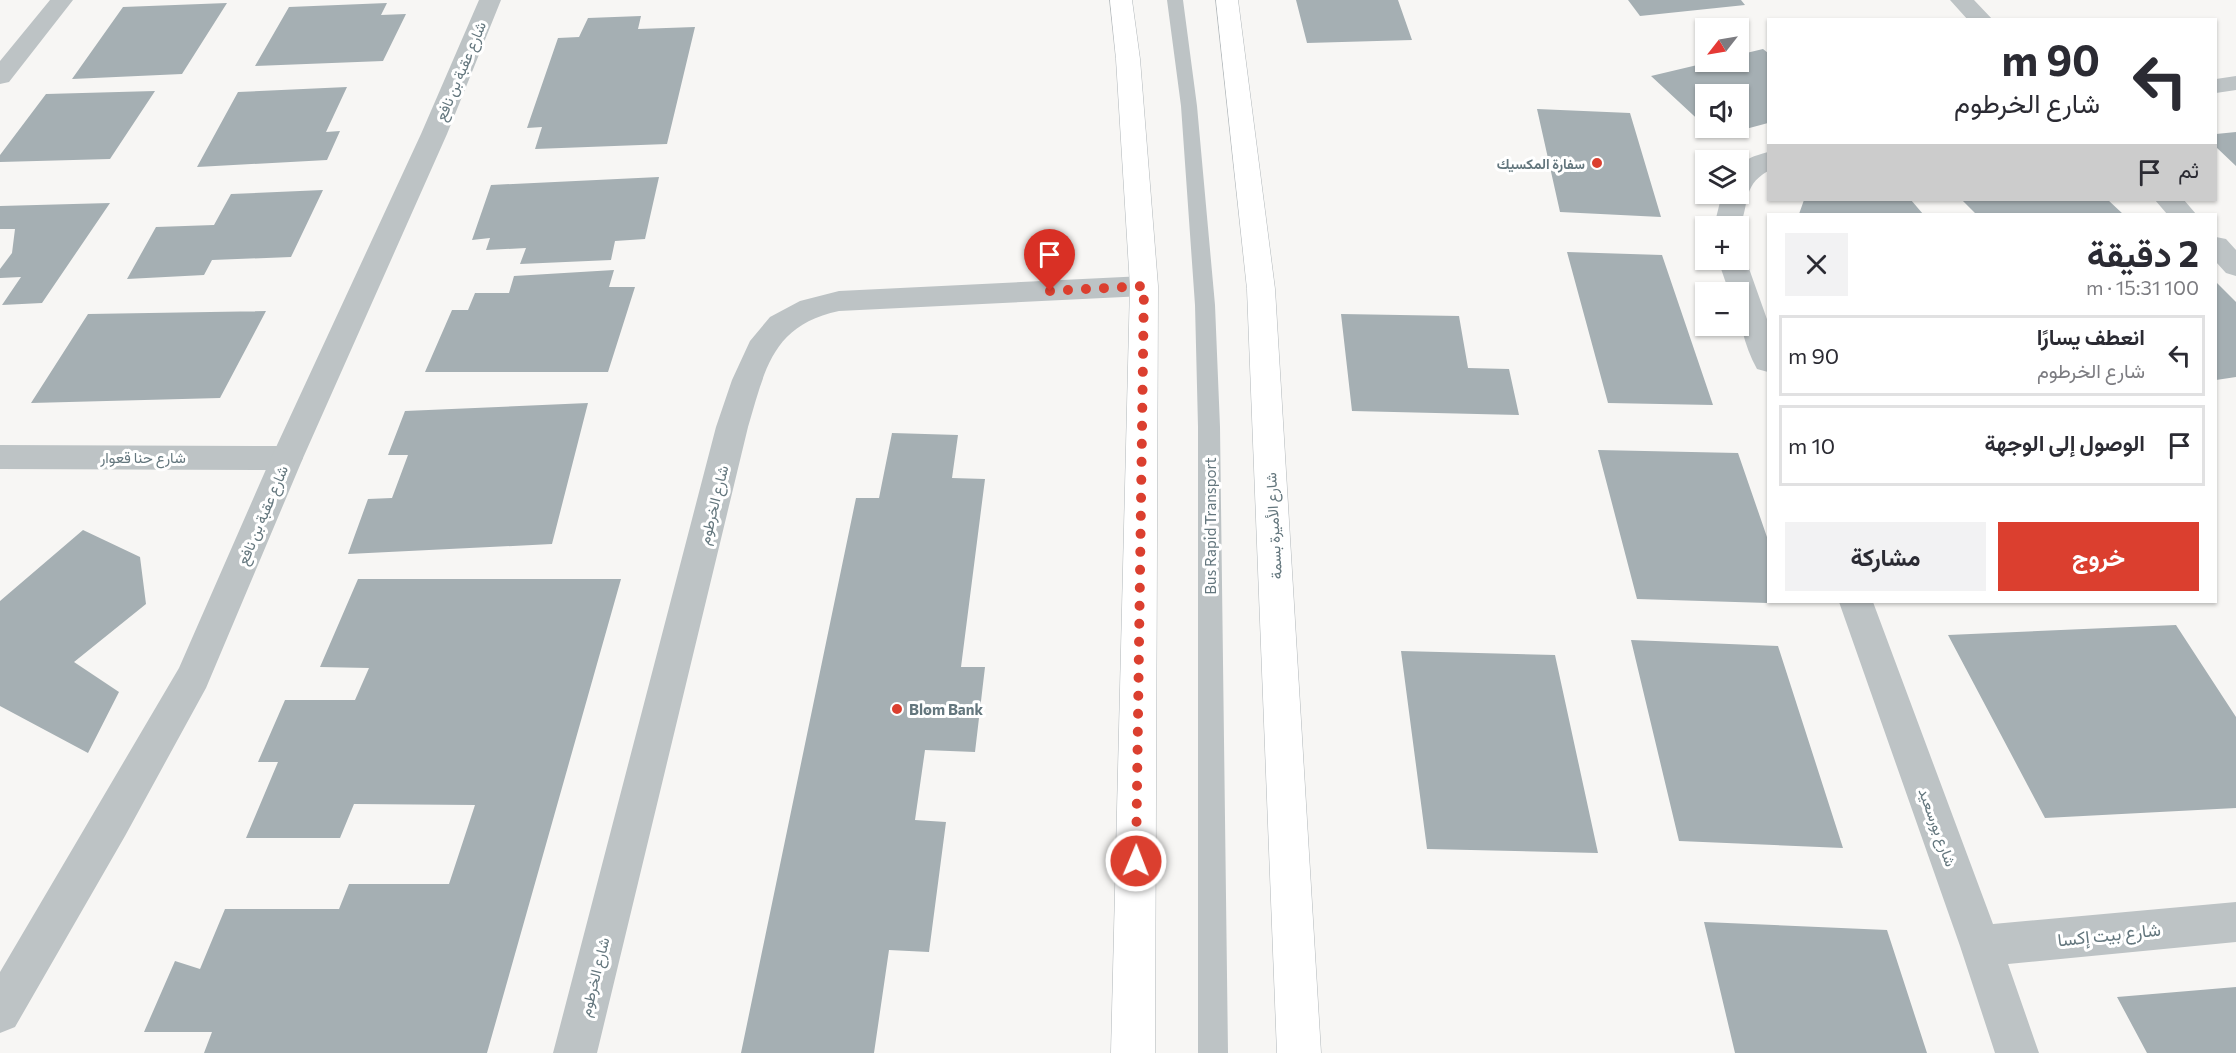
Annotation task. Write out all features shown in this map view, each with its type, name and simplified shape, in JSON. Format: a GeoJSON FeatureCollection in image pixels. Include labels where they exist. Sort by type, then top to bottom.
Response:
{"type":"FeatureCollection","features":[{"type":"Feature","properties":{"kind":"main road"},"geometry":{"type":"LineString","coordinates":[[1121,0],[1128,59],[1144,286],[1133,1053]]}},
{"type":"Feature","properties":{"kind":"main road","name":"شارع الأميرة بسمة"},"geometry":{"type":"LineString","coordinates":[[1227,0],[1261,289],[1299,1053]]}},
{"type":"Feature","properties":{"kind":"street"},"geometry":{"type":"LineString","coordinates":[[0,77],[62,0]]}},
{"type":"Feature","properties":{"kind":"street","name":"شارع عقبة بن نافع"},"geometry":{"type":"LineString","coordinates":[[0,1012],[111,824],[193,677],[287,458],[434,134],[490,0]]}},
{"type":"Feature","properties":{"kind":"street"},"geometry":{"type":"LineString","coordinates":[[1961,0],[1980,18]]}},
{"type":"Feature","properties":{"kind":"street"},"geometry":{"type":"LineString","coordinates":[[2217,86],[2236,84]]}},
{"type":"Feature","properties":{"kind":"street"},"geometry":{"type":"LineString","coordinates":[[1749,173],[1767,161]]}},
{"type":"Feature","properties":{"kind":"street"},"geometry":{"type":"LineString","coordinates":[[2169,201],[2182,213]]}},
{"type":"Feature","properties":{"kind":"street"},"geometry":{"type":"LineString","coordinates":[[2217,247],[2236,267]]}},
{"type":"Feature","properties":{"kind":"street"},"geometry":{"type":"LineString","coordinates":[[1736,270],[1767,358]]}},
{"type":"Feature","properties":{"kind":"street","name":"شارع الخرطوم"},"geometry":{"type":"LineString","coordinates":[[574,1053],[732,427],[755,358],[775,329],[793,315],[813,307],[839,301],[1144,286]]}},
{"type":"Feature","properties":{"kind":"street","name":"شارع حنا قعوار"},"geometry":{"type":"LineString","coordinates":[[0,457],[287,458]]}},
{"type":"Feature","properties":{"kind":"street","name":"شارع بورسعيد"},"geometry":{"type":"LineString","coordinates":[[1856,603],[1981,946],[2017,1053]]}},
{"type":"Feature","properties":{"kind":"street","name":"شارع بيت إكسا"},"geometry":{"type":"LineString","coordinates":[[1981,946],[2236,922]]}},
{"type":"Feature","properties":{"kind":"lane","name":"Bus Rapid Transport"},"geometry":{"type":"LineString","coordinates":[[1175,0],[1189,106],[1205,305],[1209,427],[1213,1053]]}},
{"type":"Feature","properties":{"kind":"building"},"geometry":{"type":"Polygon","coordinates":[[[1296,0],[1398,0],[1412,40],[1307,43],[1296,0]]]}},
{"type":"Feature","properties":{"kind":"building"},"geometry":{"type":"Polygon","coordinates":[[[1628,0],[1741,0],[1745,5],[1640,16],[1628,0]]]}},
{"type":"Feature","properties":{"kind":"building"},"geometry":{"type":"Polygon","coordinates":[[[227,3],[182,74],[72,79],[123,7],[227,3]]]}},
{"type":"Feature","properties":{"kind":"building"},"geometry":{"type":"Polygon","coordinates":[[[387,3],[381,15],[406,14],[383,61],[255,66],[289,7],[387,3]]]}},
{"type":"Feature","properties":{"kind":"building"},"geometry":{"type":"Polygon","coordinates":[[[641,16],[638,29],[695,27],[667,144],[535,149],[542,127],[527,128],[558,38],[579,37],[588,18],[641,16]]]}},
{"type":"Feature","properties":{"kind":"building"},"geometry":{"type":"Polygon","coordinates":[[[1763,49],[1767,52],[1767,123],[1749,128],[1749,84],[1695,84],[1695,117],[1651,76],[1695,66],[1695,72],[1749,72],[1749,52],[1763,49]]]}},
{"type":"Feature","properties":{"kind":"building"},"geometry":{"type":"Polygon","coordinates":[[[347,87],[326,132],[340,131],[327,160],[197,167],[238,92],[347,87]]]}},
{"type":"Feature","properties":{"kind":"building"},"geometry":{"type":"Polygon","coordinates":[[[155,91],[110,159],[0,162],[0,155],[46,94],[155,91]]]}},
{"type":"Feature","properties":{"kind":"building","name":"سفارة المكسيك"},"geometry":{"type":"Polygon","coordinates":[[[1537,109],[1630,113],[1661,217],[1560,212],[1537,109]]]}},
{"type":"Feature","properties":{"kind":"building"},"geometry":{"type":"Polygon","coordinates":[[[2236,132],[2236,166],[2217,148],[2217,134],[2236,132]]]}},
{"type":"Feature","properties":{"kind":"building"},"geometry":{"type":"Polygon","coordinates":[[[659,177],[645,239],[615,241],[611,260],[520,264],[526,248],[486,250],[490,238],[472,240],[491,185],[659,177]]]}},
{"type":"Feature","properties":{"kind":"building"},"geometry":{"type":"Polygon","coordinates":[[[323,190],[291,257],[212,260],[204,275],[127,279],[156,227],[214,225],[231,194],[323,190]]]}},
{"type":"Feature","properties":{"kind":"building"},"geometry":{"type":"Polygon","coordinates":[[[1804,201],[1912,201],[1922,213],[1799,213],[1804,201]]]}},
{"type":"Feature","properties":{"kind":"building"},"geometry":{"type":"Polygon","coordinates":[[[1963,201],[2109,201],[2122,213],[1975,213],[1963,201]]]}},
{"type":"Feature","properties":{"kind":"building"},"geometry":{"type":"Polygon","coordinates":[[[110,203],[42,303],[2,305],[21,277],[0,278],[0,269],[12,253],[15,229],[0,229],[0,206],[110,203]]]}},
{"type":"Feature","properties":{"kind":"building"},"geometry":{"type":"Polygon","coordinates":[[[1567,252],[1662,255],[1713,405],[1608,403],[1567,252]]]}},
{"type":"Feature","properties":{"kind":"building"},"geometry":{"type":"Polygon","coordinates":[[[614,270],[609,287],[635,287],[608,372],[425,372],[452,310],[468,310],[475,293],[509,293],[514,276],[614,270]]]}},
{"type":"Feature","properties":{"kind":"building"},"geometry":{"type":"Polygon","coordinates":[[[2217,283],[2236,302],[2236,377],[2217,380],[2217,283]]]}},
{"type":"Feature","properties":{"kind":"building"},"geometry":{"type":"Polygon","coordinates":[[[266,311],[220,398],[31,403],[88,314],[266,311]]]}},
{"type":"Feature","properties":{"kind":"building"},"geometry":{"type":"Polygon","coordinates":[[[1341,314],[1459,316],[1468,368],[1509,369],[1519,415],[1352,411],[1341,314]]]}},
{"type":"Feature","properties":{"kind":"building"},"geometry":{"type":"Polygon","coordinates":[[[588,403],[552,544],[348,554],[368,499],[392,498],[408,455],[388,455],[405,411],[588,403]]]}},
{"type":"Feature","properties":{"kind":"building","name":"Blom Bank"},"geometry":{"type":"Polygon","coordinates":[[[892,433],[958,435],[952,478],[985,479],[961,667],[985,667],[975,752],[925,750],[915,820],[946,822],[929,952],[889,950],[874,1053],[741,1053],[856,498],[879,498],[892,433]]]}},
{"type":"Feature","properties":{"kind":"building"},"geometry":{"type":"Polygon","coordinates":[[[1598,450],[1738,453],[1767,537],[1767,603],[1637,599],[1598,450]]]}},
{"type":"Feature","properties":{"kind":"building"},"geometry":{"type":"Polygon","coordinates":[[[83,530],[140,557],[146,604],[74,662],[119,692],[88,753],[0,706],[0,601],[83,530]]]}},
{"type":"Feature","properties":{"kind":"building"},"geometry":{"type":"Polygon","coordinates":[[[358,579],[621,579],[487,1053],[204,1053],[212,1032],[144,1032],[175,961],[200,969],[225,909],[339,909],[349,884],[449,884],[475,805],[354,804],[340,838],[246,838],[278,762],[258,762],[285,700],[355,700],[369,668],[320,667],[358,579]]]}},
{"type":"Feature","properties":{"kind":"building"},"geometry":{"type":"Polygon","coordinates":[[[2176,625],[2236,717],[2236,808],[2045,818],[1948,635],[2176,625]]]}},
{"type":"Feature","properties":{"kind":"building"},"geometry":{"type":"Polygon","coordinates":[[[1631,640],[1778,646],[1843,848],[1679,841],[1631,640]]]}},
{"type":"Feature","properties":{"kind":"building"},"geometry":{"type":"Polygon","coordinates":[[[1401,651],[1555,655],[1598,853],[1427,849],[1401,651]]]}},
{"type":"Feature","properties":{"kind":"building"},"geometry":{"type":"Polygon","coordinates":[[[1704,922],[1887,930],[1927,1053],[1735,1053],[1704,922]]]}},
{"type":"Feature","properties":{"kind":"building"},"geometry":{"type":"Polygon","coordinates":[[[2236,987],[2236,1053],[2147,1053],[2117,997],[2236,987]]]}},
{"type":"Feature","properties":{"kind":"place","name":"سفارة المكسيك"},"geometry":{"type":"Point","coordinates":[1597,163]}},
{"type":"Feature","properties":{"kind":"place","name":"Blom Bank"},"geometry":{"type":"Point","coordinates":[897,709]}},
{"type":"Feature","properties":{"kind":"route"},"geometry":{"type":"LineString","coordinates":[[1050,291],[1144,286],[1136,861]]}}]}
